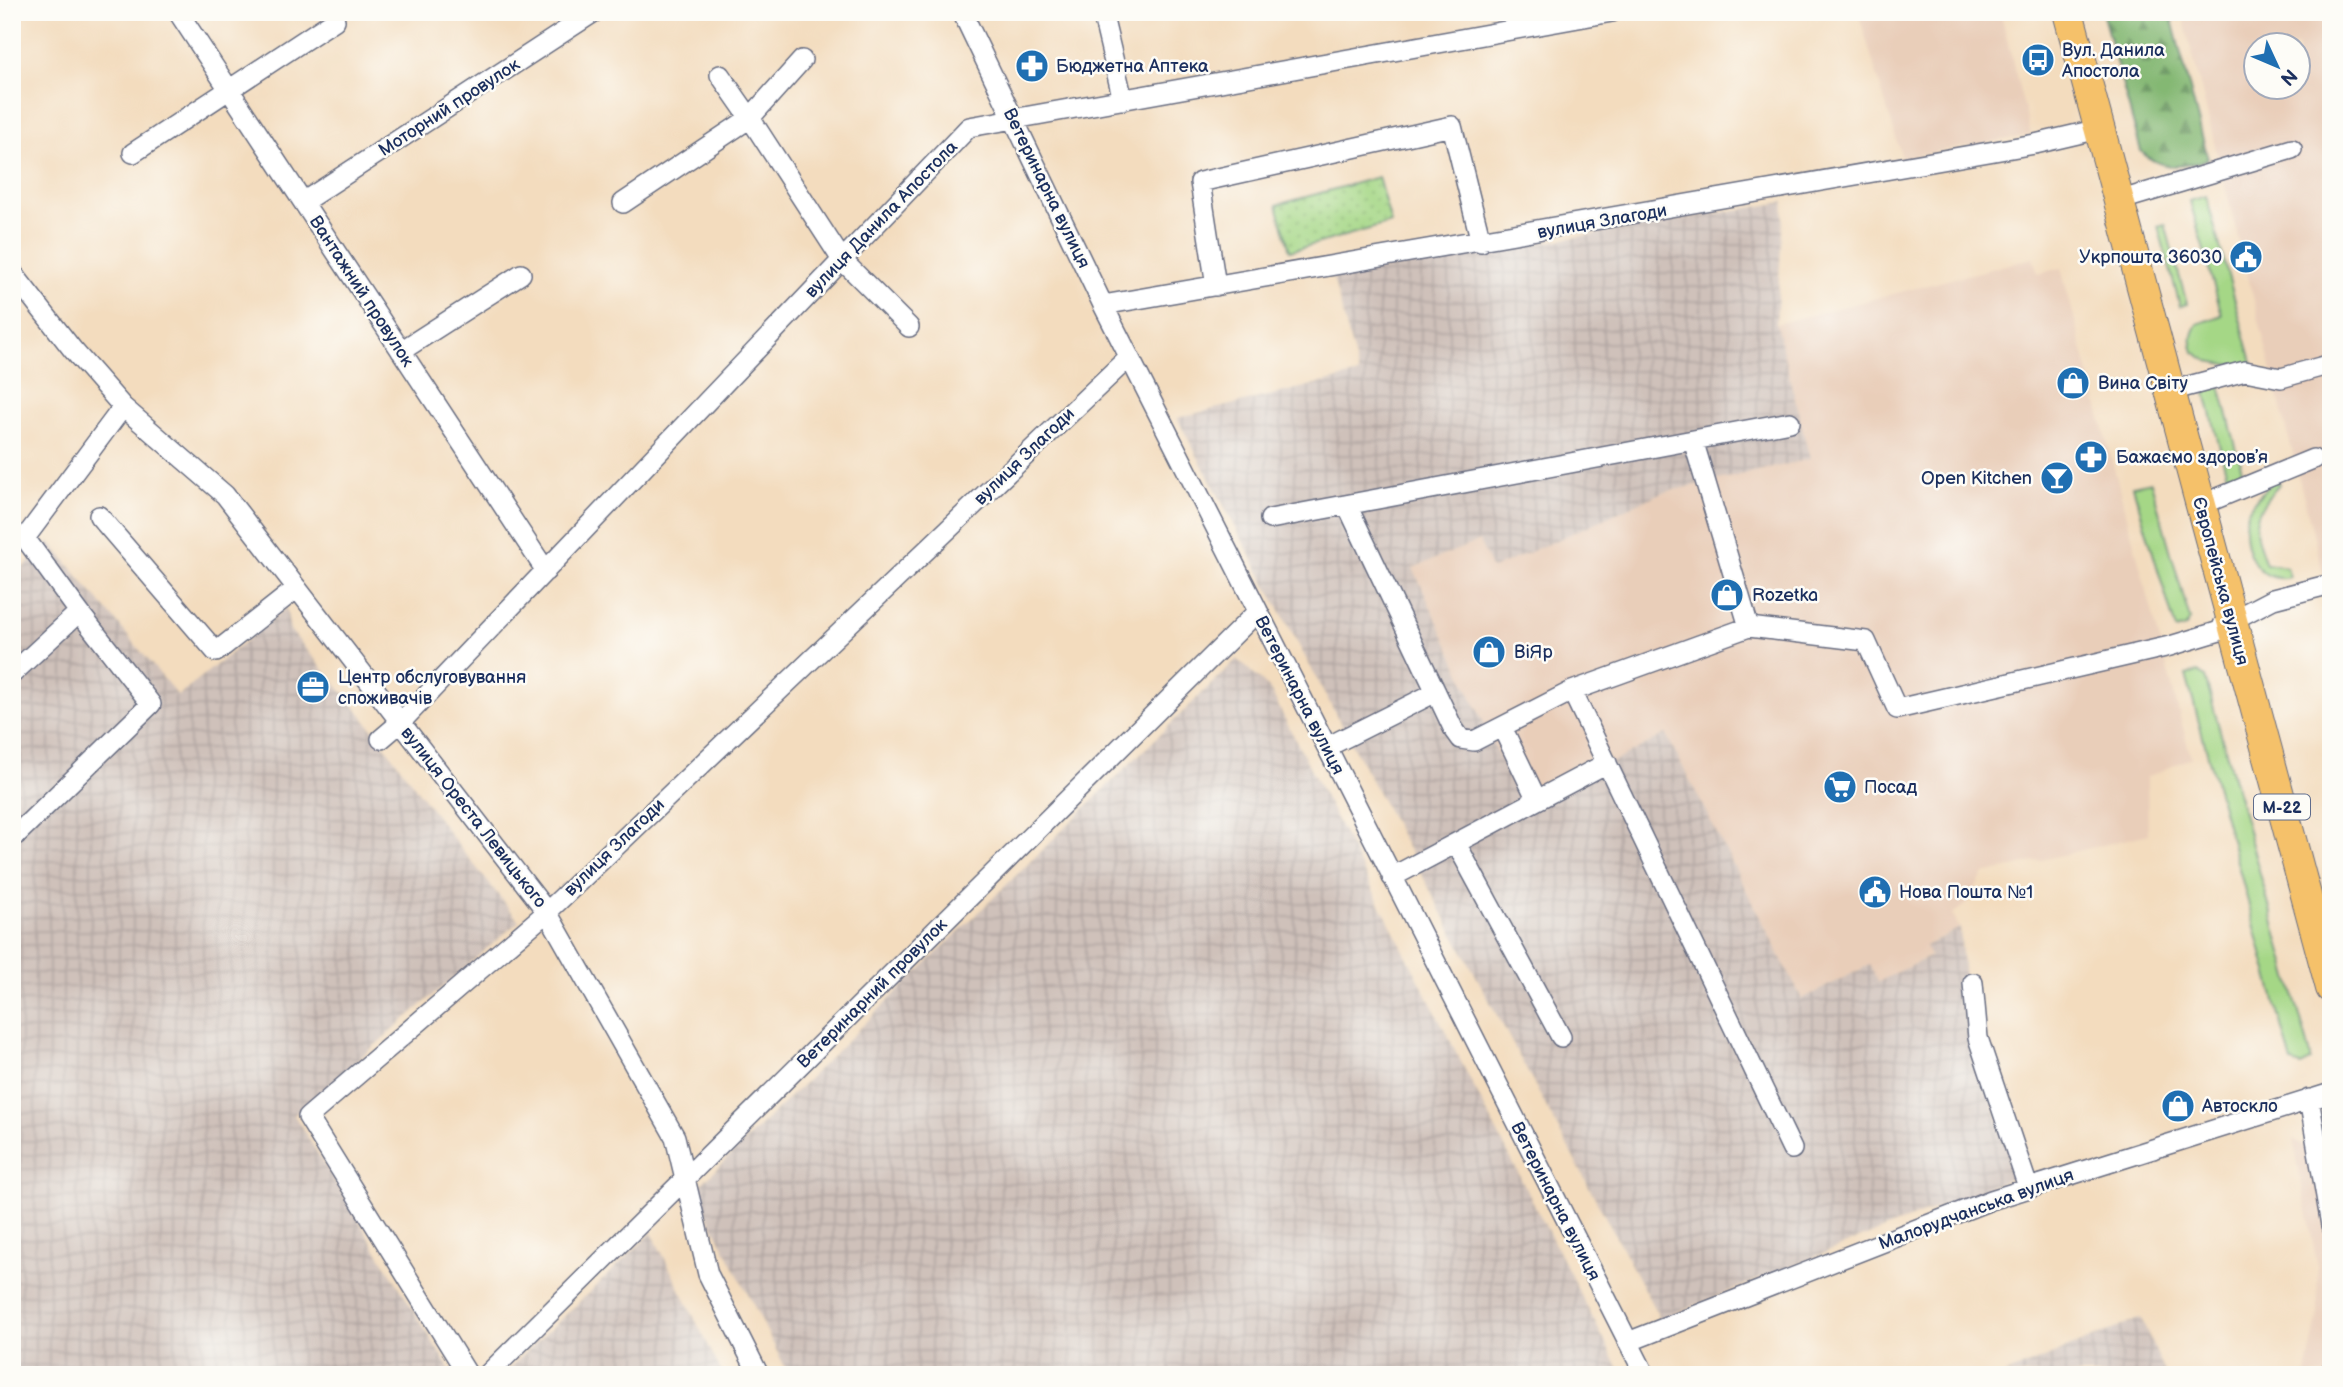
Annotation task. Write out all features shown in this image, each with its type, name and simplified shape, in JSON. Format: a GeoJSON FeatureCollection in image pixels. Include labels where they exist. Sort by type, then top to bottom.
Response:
{"type":"FeatureCollection","features":[{"type":"Feature","properties":{"kind":"highway","name":"Європейська вулиця"},"geometry":{"type":"LineString","coordinates":[[2068,12],[2331,988]]}},
{"type":"Feature","properties":{"kind":"street","name":"Вантажний провулок"},"geometry":{"type":"LineString","coordinates":[[178,12],[546,571]]}},
{"type":"Feature","properties":{"kind":"street","name":"Моторний провулок"},"geometry":{"type":"LineString","coordinates":[[303,202],[594,12]]}},
{"type":"Feature","properties":{"kind":"street","name":"Ветеринарна вулиця"},"geometry":{"type":"LineString","coordinates":[[962,12],[1102,305],[1646,1375]]}},
{"type":"Feature","properties":{"kind":"street"},"geometry":{"type":"LineString","coordinates":[[1102,12],[1123,100]]}},
{"type":"Feature","properties":{"kind":"street","name":"вулиця Данила Апостола"},"geometry":{"type":"LineString","coordinates":[[381,740],[969,127],[1612,12]]}},
{"type":"Feature","properties":{"kind":"street"},"geometry":{"type":"LineString","coordinates":[[133,153],[335,20]]}},
{"type":"Feature","properties":{"kind":"street"},"geometry":{"type":"LineString","coordinates":[[623,203],[750,118],[802,60]]}},
{"type":"Feature","properties":{"kind":"street"},"geometry":{"type":"LineString","coordinates":[[720,75],[842,260],[909,327]]}},
{"type":"Feature","properties":{"kind":"street"},"geometry":{"type":"LineString","coordinates":[[1216,286],[1200,182],[1452,126],[1481,242]]}},
{"type":"Feature","properties":{"kind":"street","name":"вулиця Злагоди"},"geometry":{"type":"LineString","coordinates":[[1102,305],[1481,242],[2035,144],[2099,129]]}},
{"type":"Feature","properties":{"kind":"street"},"geometry":{"type":"LineString","coordinates":[[2118,201],[2292,149]]}},
{"type":"Feature","properties":{"kind":"street","name":"вулиця Ореста Левицького"},"geometry":{"type":"LineString","coordinates":[[12,272],[73,350],[123,407],[225,495],[547,912],[675,1137],[708,1274],[759,1375]]}},
{"type":"Feature","properties":{"kind":"street"},"geometry":{"type":"LineString","coordinates":[[401,351],[521,274]]}},
{"type":"Feature","properties":{"kind":"street","name":"вулиця Злагоди"},"geometry":{"type":"LineString","coordinates":[[468,1375],[308,1117],[547,912],[1129,357]]}},
{"type":"Feature","properties":{"kind":"street"},"geometry":{"type":"LineString","coordinates":[[2170,391],[2245,372],[2281,379],[2331,364]]}},
{"type":"Feature","properties":{"kind":"street"},"geometry":{"type":"LineString","coordinates":[[12,830],[16,835],[151,704],[24,538],[123,407]]}},
{"type":"Feature","properties":{"kind":"street"},"geometry":{"type":"LineString","coordinates":[[1270,519],[1790,422]]}},
{"type":"Feature","properties":{"kind":"street"},"geometry":{"type":"LineString","coordinates":[[1693,440],[1749,627]]}},
{"type":"Feature","properties":{"kind":"street"},"geometry":{"type":"LineString","coordinates":[[2201,505],[2313,459]]}},
{"type":"Feature","properties":{"kind":"street"},"geometry":{"type":"LineString","coordinates":[[1347,505],[1461,739],[1474,741],[1572,691],[1749,627],[1866,642],[1897,709],[2169,644],[2233,624],[2273,599],[2331,584]]}},
{"type":"Feature","properties":{"kind":"street"},"geometry":{"type":"LineString","coordinates":[[99,516],[216,652],[297,588]]}},
{"type":"Feature","properties":{"kind":"street","name":"Ветеринарний провулок"},"geometry":{"type":"LineString","coordinates":[[487,1375],[1258,611]]}},
{"type":"Feature","properties":{"kind":"street"},"geometry":{"type":"LineString","coordinates":[[12,674],[79,612]]}},
{"type":"Feature","properties":{"kind":"street"},"geometry":{"type":"LineString","coordinates":[[1572,691],[1792,1149]]}},
{"type":"Feature","properties":{"kind":"street"},"geometry":{"type":"LineString","coordinates":[[1326,747],[1436,692]]}},
{"type":"Feature","properties":{"kind":"street"},"geometry":{"type":"LineString","coordinates":[[1502,727],[1537,800]]}},
{"type":"Feature","properties":{"kind":"street"},"geometry":{"type":"LineString","coordinates":[[1392,877],[1607,763]]}},
{"type":"Feature","properties":{"kind":"street"},"geometry":{"type":"LineString","coordinates":[[1456,843],[1561,1037]]}},
{"type":"Feature","properties":{"kind":"street"},"geometry":{"type":"LineString","coordinates":[[1973,983],[1978,1038],[2028,1187]]}},
{"type":"Feature","properties":{"kind":"street","name":"Малорудчанська вулиця"},"geometry":{"type":"LineString","coordinates":[[1628,1342],[2028,1187],[2331,1093]]}},
{"type":"Feature","properties":{"kind":"street"},"geometry":{"type":"LineString","coordinates":[[2309,1099],[2331,1225]]}},
{"type":"Feature","properties":{"kind":"street"},"geometry":{"type":"LineString","coordinates":[[2327,1375],[2331,1371]]}},
{"type":"Feature","properties":{"kind":"shaded area"},"geometry":{"type":"Polygon","coordinates":[[[1858,12],[2000,12],[2031,135],[1902,158],[1858,12]]]}},
{"type":"Feature","properties":{"kind":"shaded area"},"geometry":{"type":"Polygon","coordinates":[[[2182,12],[2331,12],[2331,605],[2221,170],[2182,12]]]}},
{"type":"Feature","properties":{"kind":"shaded area"},"geometry":{"type":"Polygon","coordinates":[[[1784,202],[1776,324],[1810,459],[1661,493],[1492,569],[1479,541],[1413,568],[1523,809],[1666,734],[1802,999],[1869,965],[1878,982],[1930,956],[1925,946],[1960,928],[1968,1035],[2018,1175],[1660,1319],[1177,418],[1359,374],[1333,278],[1784,202]]]}},
{"type":"Feature","properties":{"kind":"shaded area"},"geometry":{"type":"Polygon","coordinates":[[[2033,258],[2038,274],[2061,268],[2191,758],[2147,777],[2148,834],[1984,874],[1965,905],[1952,914],[1960,928],[1926,945],[1930,955],[1878,983],[1868,965],[1802,999],[1666,734],[1523,810],[1413,568],[1479,541],[1493,568],[1661,493],[1809,459],[1776,324],[2033,258]]]}},
{"type":"Feature","properties":{"kind":"shaded area"},"geometry":{"type":"Polygon","coordinates":[[[50,542],[178,696],[286,608],[290,630],[362,715],[452,837],[519,921],[294,1115],[453,1375],[12,1375],[12,578],[50,542]]]}},
{"type":"Feature","properties":{"kind":"shaded area"},"geometry":{"type":"Polygon","coordinates":[[[1237,659],[1269,688],[1622,1375],[789,1375],[695,1190],[1237,659]]]}},
{"type":"Feature","properties":{"kind":"shaded area"},"geometry":{"type":"Polygon","coordinates":[[[2293,1139],[2331,1162],[2331,1375],[2306,1375],[2318,1313],[2317,1264],[2293,1139]]]}},
{"type":"Feature","properties":{"kind":"shaded area"},"geometry":{"type":"Polygon","coordinates":[[[652,1233],[723,1375],[502,1375],[541,1338],[652,1233]]]}},
{"type":"Feature","properties":{"kind":"shaded area"},"geometry":{"type":"Polygon","coordinates":[[[2141,1318],[2166,1375],[2003,1375],[2141,1318]]]}},
{"type":"Feature","properties":{"kind":"green space"},"geometry":{"type":"Polygon","coordinates":[[[2102,12],[2170,12],[2208,159],[2181,166],[2164,165],[2141,151],[2102,12]]]}},
{"type":"Feature","properties":{"kind":"green space"},"geometry":{"type":"Polygon","coordinates":[[[1378,177],[1391,223],[1290,251],[1277,205],[1378,177]]]}},
{"type":"Feature","properties":{"kind":"green space"},"geometry":{"type":"Polygon","coordinates":[[[2206,196],[2254,369],[2208,361],[2194,352],[2192,338],[2197,324],[2222,315],[2190,201],[2206,196]]]}},
{"type":"Feature","properties":{"kind":"green space"},"geometry":{"type":"Polygon","coordinates":[[[2165,224],[2187,304],[2180,306],[2158,226],[2165,224]]]}},
{"type":"Feature","properties":{"kind":"green space"},"geometry":{"type":"Polygon","coordinates":[[[2220,385],[2244,478],[2229,484],[2205,389],[2220,385]]]}},
{"type":"Feature","properties":{"kind":"green space"},"geometry":{"type":"Polygon","coordinates":[[[2274,479],[2279,484],[2259,513],[2256,530],[2266,564],[2287,567],[2290,577],[2267,575],[2259,568],[2252,559],[2245,537],[2249,509],[2274,479]]]}},
{"type":"Feature","properties":{"kind":"green space"},"geometry":{"type":"Polygon","coordinates":[[[2151,482],[2190,620],[2186,627],[2176,630],[2133,486],[2151,482]]]}},
{"type":"Feature","properties":{"kind":"green space"},"geometry":{"type":"Polygon","coordinates":[[[2198,672],[2205,677],[2311,1056],[2311,1061],[2301,1066],[2292,1063],[2186,675],[2198,672]]]}},
{"type":"Feature","properties":{"kind":"place","name":"Вул. Данила Апостола"},"geometry":{"type":"Point","coordinates":[2038,60]}},
{"type":"Feature","properties":{"kind":"place","name":"Бюджетна Аптека"},"geometry":{"type":"Point","coordinates":[1032,66]}},
{"type":"Feature","properties":{"kind":"place","name":"Укрпошта 36030"},"geometry":{"type":"Point","coordinates":[2246,257]}},
{"type":"Feature","properties":{"kind":"place","name":"Вина Світу"},"geometry":{"type":"Point","coordinates":[2073,383]}},
{"type":"Feature","properties":{"kind":"place","name":"Бажаємо здоровʼя"},"geometry":{"type":"Point","coordinates":[2091,457]}},
{"type":"Feature","properties":{"kind":"place","name":"Open Kitchen"},"geometry":{"type":"Point","coordinates":[2057,478]}},
{"type":"Feature","properties":{"kind":"place","name":"Rozetka"},"geometry":{"type":"Point","coordinates":[1727,595]}},
{"type":"Feature","properties":{"kind":"place","name":"ВіЯр"},"geometry":{"type":"Point","coordinates":[1489,652]}},
{"type":"Feature","properties":{"kind":"place","name":"Центр обслуговування споживачів"},"geometry":{"type":"Point","coordinates":[313,687]}},
{"type":"Feature","properties":{"kind":"place","name":"Посад"},"geometry":{"type":"Point","coordinates":[1840,787]}},
{"type":"Feature","properties":{"kind":"place","name":"Нова Пошта №1"},"geometry":{"type":"Point","coordinates":[1875,892]}},
{"type":"Feature","properties":{"kind":"place","name":"Автоскло"},"geometry":{"type":"Point","coordinates":[2178,1106]}}]}
